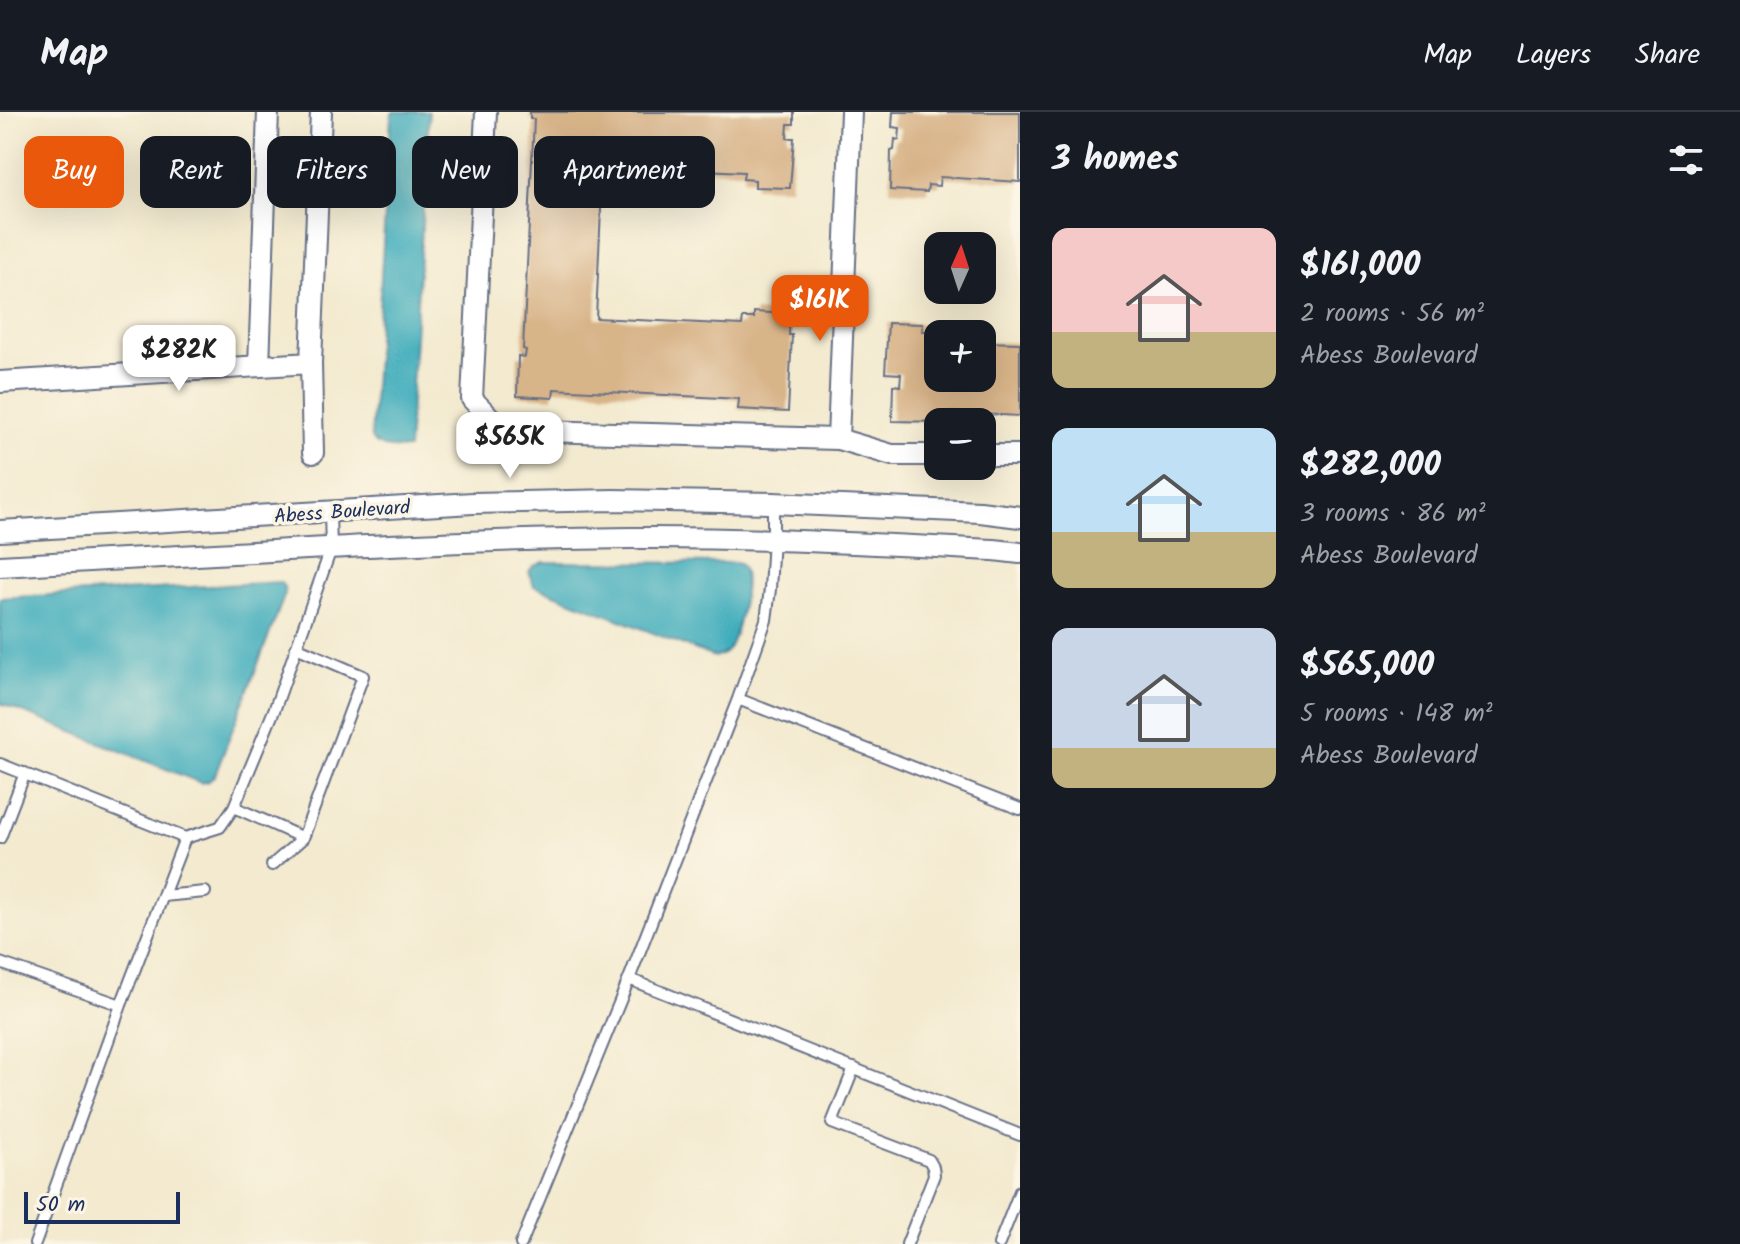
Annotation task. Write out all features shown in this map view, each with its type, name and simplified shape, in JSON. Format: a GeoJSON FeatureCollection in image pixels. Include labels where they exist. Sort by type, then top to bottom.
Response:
{"type":"FeatureCollection","features":[{"type":"Feature","properties":{"kind":"street"},"geometry":{"type":"LineString","coordinates":[[259,366],[268,112]]}},
{"type":"Feature","properties":{"kind":"street"},"geometry":{"type":"LineString","coordinates":[[313,453],[311,363],[321,112]]}},
{"type":"Feature","properties":{"kind":"street"},"geometry":{"type":"LineString","coordinates":[[486,112],[472,399],[502,430],[838,439],[892,455],[924,455]]}},
{"type":"Feature","properties":{"kind":"street"},"geometry":{"type":"LineString","coordinates":[[838,439],[851,112]]}},
{"type":"Feature","properties":{"kind":"street"},"geometry":{"type":"LineString","coordinates":[[0,382],[311,363]]}},
{"type":"Feature","properties":{"kind":"street"},"geometry":{"type":"LineString","coordinates":[[996,455],[1020,455]]}},
{"type":"Feature","properties":{"kind":"street","name":"Abess Boulevard"},"geometry":{"type":"LineString","coordinates":[[0,531],[489,503],[613,500],[773,503],[980,512],[1020,517]]}},
{"type":"Feature","properties":{"kind":"street","name":"Abess Boulevard"},"geometry":{"type":"LineString","coordinates":[[0,566],[513,540],[632,538],[773,539],[1020,553]]}},
{"type":"Feature","properties":{"kind":"lane"},"geometry":{"type":"LineString","coordinates":[[521,1244],[629,979],[766,620],[773,503]]}},
{"type":"Feature","properties":{"kind":"lane"},"geometry":{"type":"LineString","coordinates":[[0,764],[185,838],[220,827],[234,807],[275,708],[331,549],[330,512]]}},
{"type":"Feature","properties":{"kind":"lane"},"geometry":{"type":"LineString","coordinates":[[272,865],[303,838],[363,676],[296,647]]}},
{"type":"Feature","properties":{"kind":"lane"},"geometry":{"type":"LineString","coordinates":[[738,699],[1020,809]]}},
{"type":"Feature","properties":{"kind":"lane"},"geometry":{"type":"LineString","coordinates":[[0,838],[25,773]]}},
{"type":"Feature","properties":{"kind":"lane"},"geometry":{"type":"LineString","coordinates":[[234,807],[303,838]]}},
{"type":"Feature","properties":{"kind":"lane"},"geometry":{"type":"LineString","coordinates":[[35,1244],[185,838]]}},
{"type":"Feature","properties":{"kind":"lane"},"geometry":{"type":"LineString","coordinates":[[163,896],[205,892]]}},
{"type":"Feature","properties":{"kind":"lane"},"geometry":{"type":"LineString","coordinates":[[0,963],[121,1005]]}},
{"type":"Feature","properties":{"kind":"lane"},"geometry":{"type":"LineString","coordinates":[[629,979],[1020,1135]]}},
{"type":"Feature","properties":{"kind":"lane"},"geometry":{"type":"LineString","coordinates":[[854,1068],[832,1123],[929,1160],[933,1167],[934,1175],[907,1244]]}},
{"type":"Feature","properties":{"kind":"lane"},"geometry":{"type":"LineString","coordinates":[[999,1244],[1020,1191]]}},
{"type":"Feature","properties":{"kind":"water"},"geometry":{"type":"Polygon","coordinates":[[[393,112],[429,112],[428,136],[412,136],[412,208],[423,208],[408,449],[382,446],[371,438],[385,208],[396,208],[396,136],[390,136],[393,112]]]}},
{"type":"Feature","properties":{"kind":"water"},"geometry":{"type":"Polygon","coordinates":[[[543,562],[737,563],[742,567],[744,584],[741,611],[730,646],[722,655],[714,657],[534,586],[529,572],[543,562]]]}},
{"type":"Feature","properties":{"kind":"water"},"geometry":{"type":"Polygon","coordinates":[[[280,582],[285,594],[215,775],[209,781],[201,783],[0,703],[0,598],[280,582]]]}},
{"type":"Feature","properties":{"kind":"building"},"geometry":{"type":"Polygon","coordinates":[[[530,112],[794,112],[794,124],[788,124],[787,138],[794,138],[790,188],[755,187],[755,180],[743,179],[744,172],[715,171],[715,136],[534,136],[534,208],[601,208],[596,318],[742,325],[743,318],[754,318],[754,312],[790,314],[789,335],[792,335],[788,412],[738,409],[739,399],[554,389],[553,398],[517,396],[518,356],[525,357],[526,350],[523,349],[534,119],[530,119],[530,112]]]}},
{"type":"Feature","properties":{"kind":"building"},"geometry":{"type":"Polygon","coordinates":[[[893,112],[1020,112],[1020,182],[940,177],[939,186],[928,185],[927,192],[890,190],[891,151],[894,150],[895,139],[899,140],[900,128],[892,127],[893,112]]]}},
{"type":"Feature","properties":{"kind":"building"},"geometry":{"type":"Polygon","coordinates":[[[888,323],[923,324],[924,392],[996,392],[996,342],[1020,343],[1020,416],[996,415],[996,408],[924,408],[924,422],[892,421],[893,385],[900,386],[901,374],[885,373],[888,323]]]}}]}
